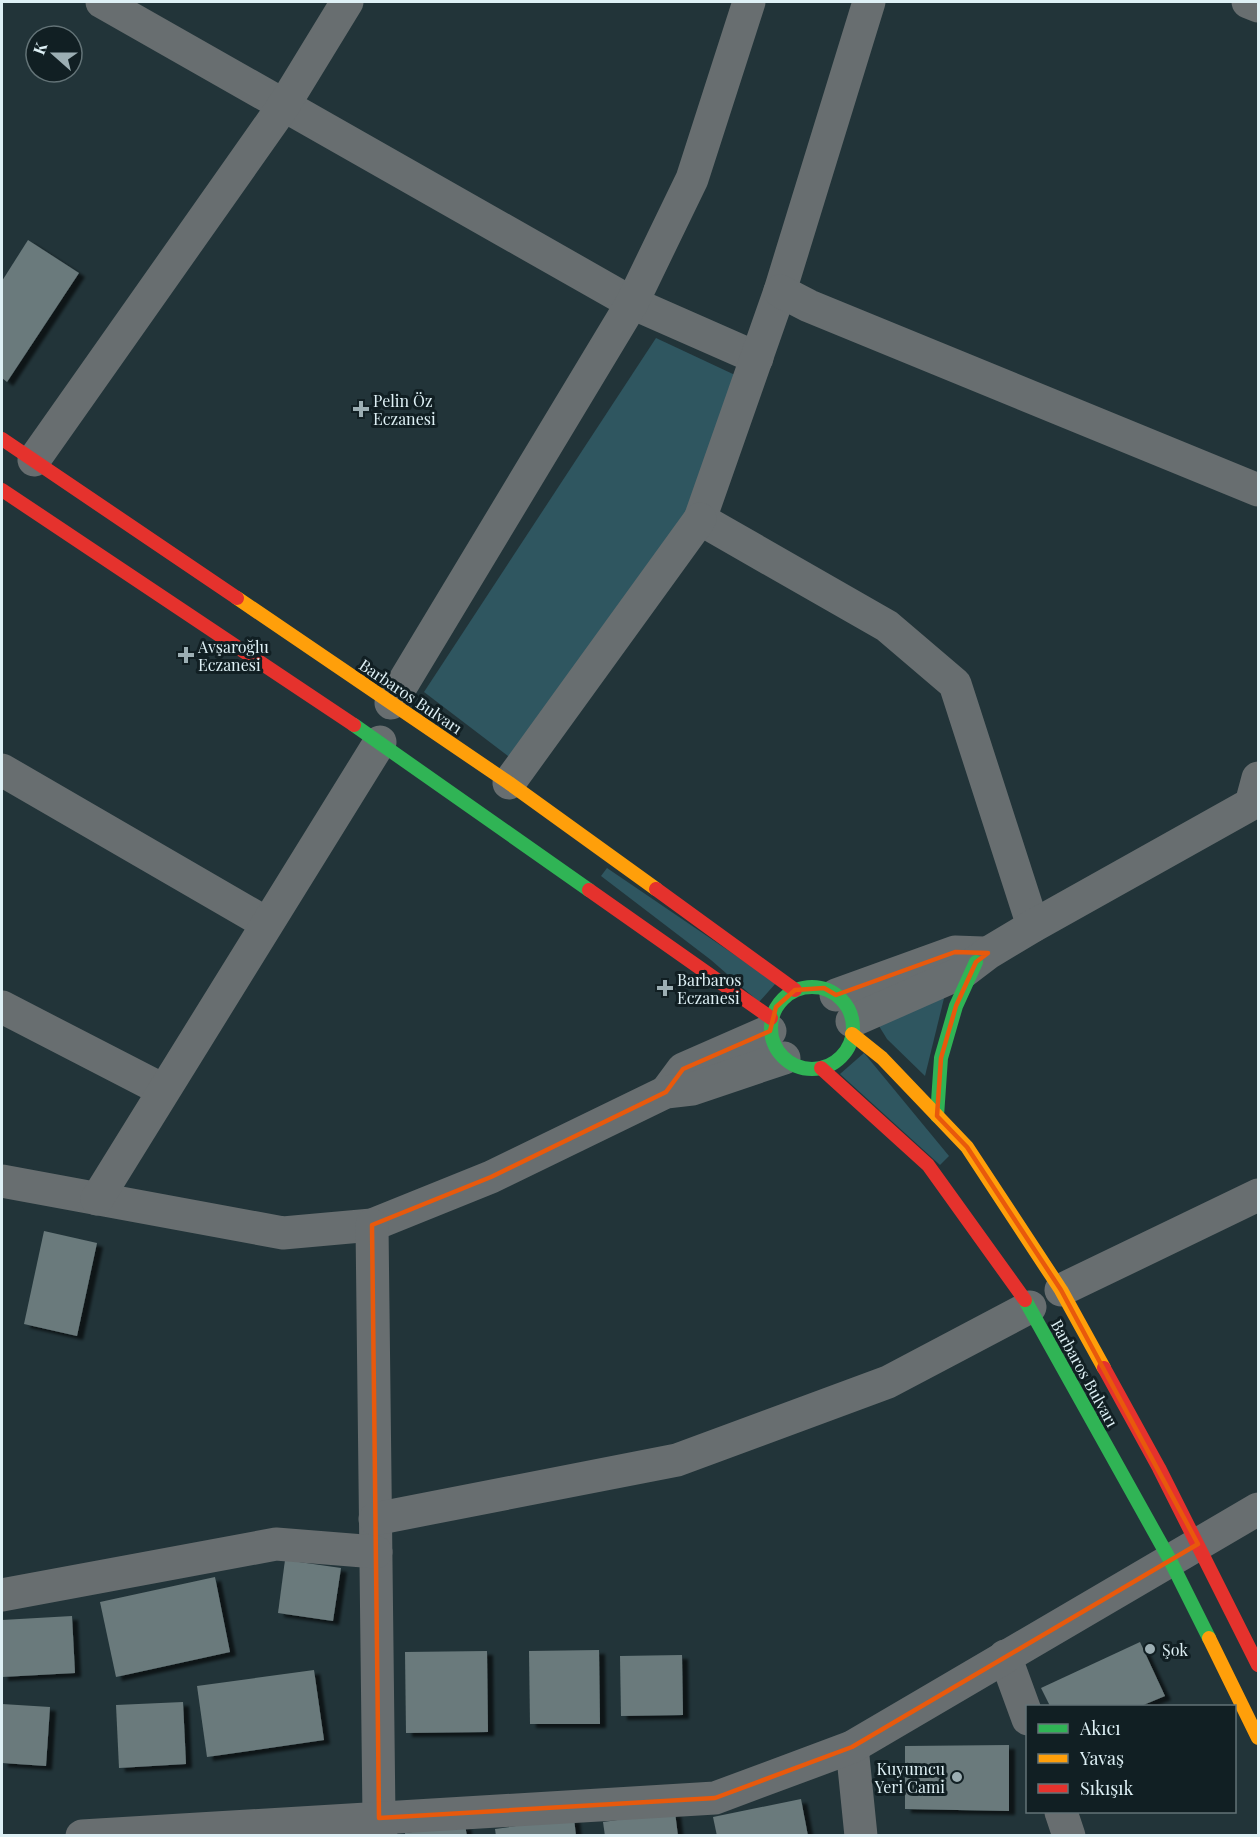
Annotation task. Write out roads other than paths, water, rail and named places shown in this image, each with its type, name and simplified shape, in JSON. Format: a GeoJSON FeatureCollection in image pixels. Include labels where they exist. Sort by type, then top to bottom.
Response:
{"type":"FeatureCollection","features":[{"type":"Feature","properties":{"kind":"street"},"geometry":{"type":"LineString","coordinates":[[102,2],[632,303],[757,358]]}},
{"type":"Feature","properties":{"kind":"street"},"geometry":{"type":"LineString","coordinates":[[34,460],[284,105],[347,2]]}},
{"type":"Feature","properties":{"kind":"street"},"geometry":{"type":"LineString","coordinates":[[391,703],[632,303],[692,179],[749,2]]}},
{"type":"Feature","properties":{"kind":"street"},"geometry":{"type":"LineString","coordinates":[[509,783],[700,519],[780,291],[869,2]]}},
{"type":"Feature","properties":{"kind":"street"},"geometry":{"type":"LineString","coordinates":[[1248,2],[1258,6]]}},
{"type":"Feature","properties":{"kind":"street"},"geometry":{"type":"LineString","coordinates":[[780,291],[809,306],[1258,490]]}},
{"type":"Feature","properties":{"kind":"street","name":"Barbaros Bulvarı"},"geometry":{"type":"LineString","coordinates":[[2,438],[509,783],[795,990]]}},
{"type":"Feature","properties":{"kind":"street"},"geometry":{"type":"LineString","coordinates":[[5,500],[380,742],[775,1036],[801,1067],[821,1068],[842,1056],[847,1017],[824,988],[809,987],[795,990],[785,997],[775,1036]]}},
{"type":"Feature","properties":{"kind":"street"},"geometry":{"type":"LineString","coordinates":[[700,519],[887,626],[956,684],[1033,926]]}},
{"type":"Feature","properties":{"kind":"street"},"geometry":{"type":"LineString","coordinates":[[97,1199],[380,742]]}},
{"type":"Feature","properties":{"kind":"street"},"geometry":{"type":"LineString","coordinates":[[2,770],[266,923]]}},
{"type":"Feature","properties":{"kind":"street"},"geometry":{"type":"LineString","coordinates":[[847,1017],[963,972],[982,957],[1033,926],[1256,796]]}},
{"type":"Feature","properties":{"kind":"street"},"geometry":{"type":"LineString","coordinates":[[937,1116],[941,1058],[956,1006],[982,957]]}},
{"type":"Feature","properties":{"kind":"street"},"geometry":{"type":"LineString","coordinates":[[2,1007],[163,1090]]}},
{"type":"Feature","properties":{"kind":"street","name":"Barbaros Bulvarı"},"geometry":{"type":"LineString","coordinates":[[847,1017],[882,1058],[967,1147],[1061,1290],[1159,1468],[1258,1665]]}},
{"type":"Feature","properties":{"kind":"street"},"geometry":{"type":"LineString","coordinates":[[2,1181],[283,1233],[372,1225],[491,1178],[666,1092],[683,1069],[775,1036]]}},
{"type":"Feature","properties":{"kind":"street","name":"Barbaros Bulvarı"},"geometry":{"type":"LineString","coordinates":[[821,1068],[928,1166],[1030,1307],[1170,1560],[1258,1738]]}},
{"type":"Feature","properties":{"kind":"street"},"geometry":{"type":"LineString","coordinates":[[1061,1290],[1258,1196]]}},
{"type":"Feature","properties":{"kind":"street"},"geometry":{"type":"LineString","coordinates":[[372,1225],[380,1827]]}},
{"type":"Feature","properties":{"kind":"street"},"geometry":{"type":"LineString","coordinates":[[375,1518],[677,1460],[888,1382],[1030,1307]]}},
{"type":"Feature","properties":{"kind":"street"},"geometry":{"type":"LineString","coordinates":[[82,1836],[380,1827],[715,1798],[852,1747],[1258,1509]]}},
{"type":"Feature","properties":{"kind":"street"},"geometry":{"type":"LineString","coordinates":[[2,1595],[276,1544],[376,1552]]}},
{"type":"Feature","properties":{"kind":"street"},"geometry":{"type":"LineString","coordinates":[[1005,1656],[1026,1714]]}},
{"type":"Feature","properties":{"kind":"street"},"geometry":{"type":"LineString","coordinates":[[852,1747],[861,1836]]}},
{"type":"Feature","properties":{"kind":"street"},"geometry":{"type":"LineString","coordinates":[[1061,1813],[1069,1836]]}},
{"type":"Feature","properties":{"kind":"place","name":"Pelin Öz Eczanesi"},"geometry":{"type":"Point","coordinates":[361,409]}},
{"type":"Feature","properties":{"kind":"place","name":"Avşaroğlu Eczanesi"},"geometry":{"type":"Point","coordinates":[186,655]}},
{"type":"Feature","properties":{"kind":"place","name":"Barbaros Eczanesi"},"geometry":{"type":"Point","coordinates":[665,988]}},
{"type":"Feature","properties":{"kind":"place","name":"Şok"},"geometry":{"type":"Point","coordinates":[1150,1649]}},
{"type":"Feature","properties":{"kind":"place","name":"Kuyumcu Yeri Cami"},"geometry":{"type":"Point","coordinates":[957,1777]}}]}
